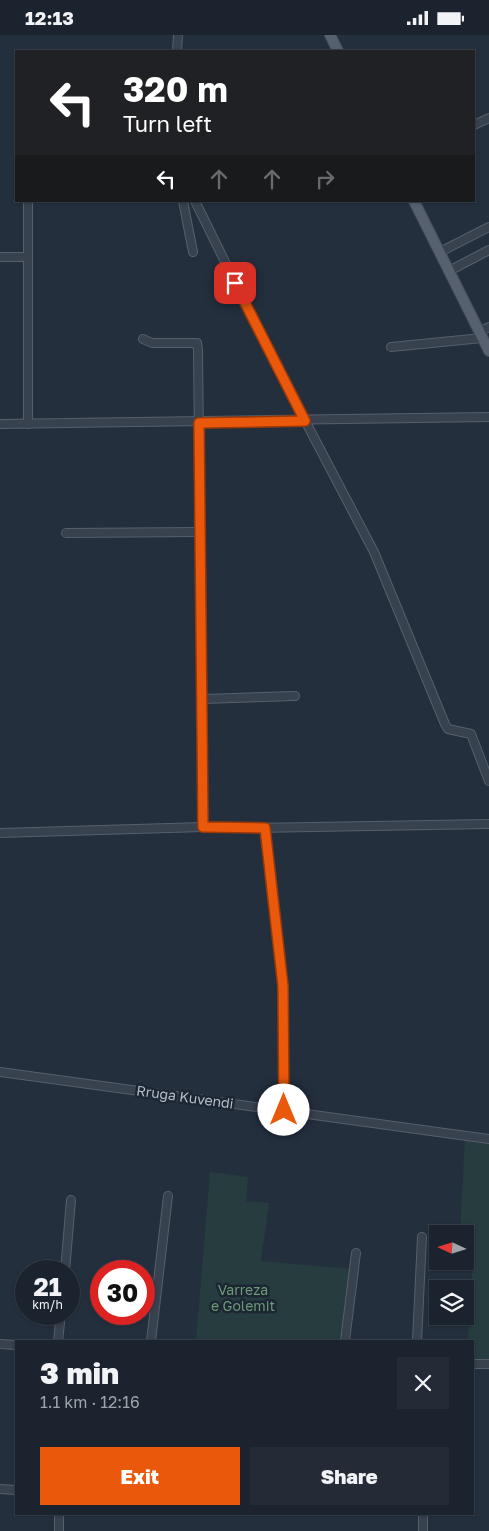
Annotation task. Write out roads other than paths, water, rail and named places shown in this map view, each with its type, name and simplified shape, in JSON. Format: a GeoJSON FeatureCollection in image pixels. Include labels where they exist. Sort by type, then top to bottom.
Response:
{"type":"FeatureCollection","features":[{"type":"Feature","properties":{"kind":"main road"},"geometry":{"type":"LineString","coordinates":[[330,35],[338,50]]}},
{"type":"Feature","properties":{"kind":"main road"},"geometry":{"type":"LineString","coordinates":[[415,202],[449,271],[484,332],[489,351]]}},
{"type":"Feature","properties":{"kind":"street"},"geometry":{"type":"LineString","coordinates":[[178,35],[178,50]]}},
{"type":"Feature","properties":{"kind":"street"},"geometry":{"type":"LineString","coordinates":[[475,125],[489,118]]}},
{"type":"Feature","properties":{"kind":"street"},"geometry":{"type":"LineString","coordinates":[[28,202],[28,424]]}},
{"type":"Feature","properties":{"kind":"street"},"geometry":{"type":"LineString","coordinates":[[183,202],[193,251]]}},
{"type":"Feature","properties":{"kind":"street"},"geometry":{"type":"LineString","coordinates":[[196,202],[305,421],[374,552],[444,724],[448,729],[471,735],[489,781]]}},
{"type":"Feature","properties":{"kind":"street"},"geometry":{"type":"LineString","coordinates":[[440,252],[489,227]]}},
{"type":"Feature","properties":{"kind":"street"},"geometry":{"type":"LineString","coordinates":[[449,271],[489,250]]}},
{"type":"Feature","properties":{"kind":"street"},"geometry":{"type":"LineString","coordinates":[[0,257],[28,257]]}},
{"type":"Feature","properties":{"kind":"street"},"geometry":{"type":"LineString","coordinates":[[391,347],[484,332]]}},
{"type":"Feature","properties":{"kind":"street"},"geometry":{"type":"LineString","coordinates":[[143,339],[152,343],[196,343],[203,699],[203,827]]}},
{"type":"Feature","properties":{"kind":"street"},"geometry":{"type":"LineString","coordinates":[[0,424],[199,423],[489,417]]}},
{"type":"Feature","properties":{"kind":"street"},"geometry":{"type":"LineString","coordinates":[[66,533],[200,532]]}},
{"type":"Feature","properties":{"kind":"street"},"geometry":{"type":"LineString","coordinates":[[203,699],[295,696]]}},
{"type":"Feature","properties":{"kind":"street"},"geometry":{"type":"LineString","coordinates":[[0,833],[203,827],[265,828],[489,824]]}},
{"type":"Feature","properties":{"kind":"street"},"geometry":{"type":"LineString","coordinates":[[265,828],[283,986],[284,1110]]}},
{"type":"Feature","properties":{"kind":"street","name":"Rruga Kuvendi"},"geometry":{"type":"LineString","coordinates":[[0,1072],[489,1139]]}},
{"type":"Feature","properties":{"kind":"street"},"geometry":{"type":"LineString","coordinates":[[151,1340],[168,1195]]}},
{"type":"Feature","properties":{"kind":"street"},"geometry":{"type":"LineString","coordinates":[[66,1260],[71,1200]]}},
{"type":"Feature","properties":{"kind":"street"},"geometry":{"type":"LineString","coordinates":[[418,1340],[422,1237]]}},
{"type":"Feature","properties":{"kind":"street"},"geometry":{"type":"LineString","coordinates":[[345,1340],[356,1253]]}},
{"type":"Feature","properties":{"kind":"street"},"geometry":{"type":"LineString","coordinates":[[58,1340],[60,1325]]}},
{"type":"Feature","properties":{"kind":"street"},"geometry":{"type":"LineString","coordinates":[[0,1344],[15,1345]]}},
{"type":"Feature","properties":{"kind":"street"},"geometry":{"type":"LineString","coordinates":[[474,1364],[489,1365]]}},
{"type":"Feature","properties":{"kind":"street"},"geometry":{"type":"LineString","coordinates":[[0,1489],[15,1490]]}},
{"type":"Feature","properties":{"kind":"street"},"geometry":{"type":"LineString","coordinates":[[59,1515],[59,1531]]}},
{"type":"Feature","properties":{"kind":"street"},"geometry":{"type":"LineString","coordinates":[[423,1515],[423,1531]]}},
{"type":"Feature","properties":{"kind":"park label","name":"Varreza e Golemit"},"geometry":{"type":"Point","coordinates":[243,1298]}}]}
